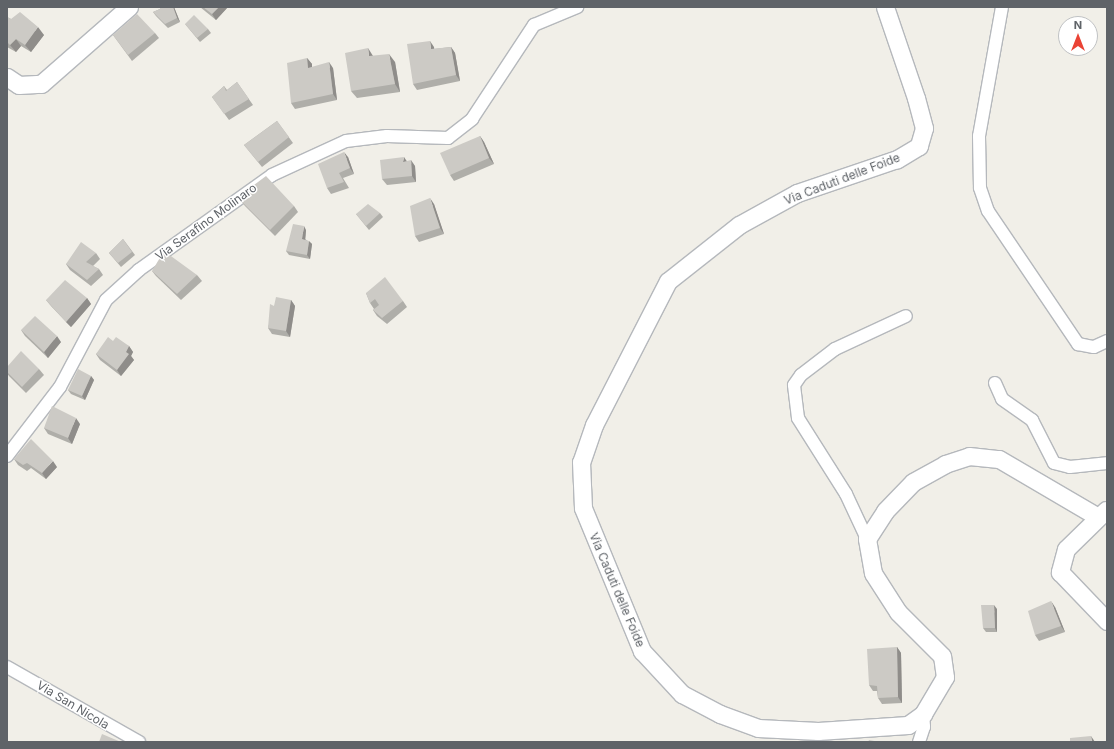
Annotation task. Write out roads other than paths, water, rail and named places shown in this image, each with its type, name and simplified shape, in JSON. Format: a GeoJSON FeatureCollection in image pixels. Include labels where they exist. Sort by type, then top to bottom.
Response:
{"type":"FeatureCollection","features":[{"type":"Feature","properties":{"kind":"street"},"geometry":{"type":"LineString","coordinates":[[7,77],[19,85],[41,84],[129,7]]}},
{"type":"Feature","properties":{"kind":"street","name":"Via Serafino Molinaro"},"geometry":{"type":"LineString","coordinates":[[7,456],[60,387],[106,300],[139,270],[272,175],[346,141],[387,136],[448,138],[472,119],[534,25],[577,7]]}},
{"type":"Feature","properties":{"kind":"street","name":"Via Caduti delle Foide"},"geometry":{"type":"LineString","coordinates":[[867,539],[872,573],[898,612],[942,656],[945,677],[923,714],[908,726],[818,732],[758,728],[720,714],[682,694],[642,651],[583,508],[579,481],[580,462],[594,425],[668,280],[739,225],[797,194],[897,159],[919,146],[924,128],[916,98],[885,7]]}},
{"type":"Feature","properties":{"kind":"street"},"geometry":{"type":"LineString","coordinates":[[1002,7],[978,136],[980,188],[988,211],[1078,344],[1094,348],[1107,341]]}},
{"type":"Feature","properties":{"kind":"street"},"geometry":{"type":"LineString","coordinates":[[867,539],[846,494],[798,418],[794,385],[802,375],[835,349],[906,316]]}},
{"type":"Feature","properties":{"kind":"street"},"geometry":{"type":"LineString","coordinates":[[995,383],[1002,399],[1032,420],[1054,463],[1070,467],[1107,463]]}},
{"type":"Feature","properties":{"kind":"street"},"geometry":{"type":"LineString","coordinates":[[867,539],[885,511],[913,482],[945,464],[969,456],[999,459],[1103,513],[1066,549],[1060,572],[1107,621]]}},
{"type":"Feature","properties":{"kind":"street","name":"Via San Nicola"},"geometry":{"type":"LineString","coordinates":[[7,667],[139,742]]}},
{"type":"Feature","properties":{"kind":"street"},"geometry":{"type":"LineString","coordinates":[[919,742],[924,727],[923,714]]}}]}
